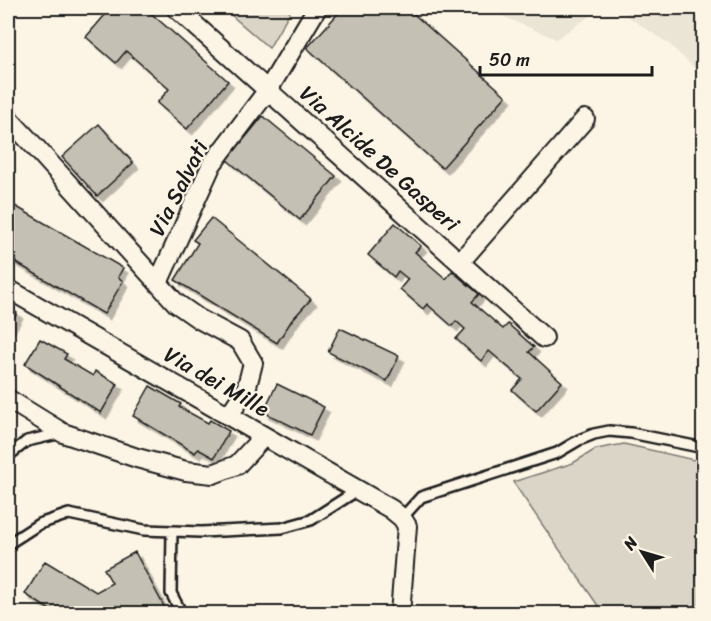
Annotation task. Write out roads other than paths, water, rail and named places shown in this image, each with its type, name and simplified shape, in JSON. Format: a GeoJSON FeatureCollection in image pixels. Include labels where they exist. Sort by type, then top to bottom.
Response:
{"type":"FeatureCollection","features":[{"type":"Feature","properties":{"kind":"street","name":"Via Alcide De Gasperi"},"geometry":{"type":"LineString","coordinates":[[176,8],[544,338]]}},
{"type":"Feature","properties":{"kind":"street","name":"Via Alcide De Gasperi"},"geometry":{"type":"LineString","coordinates":[[268,90],[317,8]]}},
{"type":"Feature","properties":{"kind":"street","name":"Via Salvati"},"geometry":{"type":"LineString","coordinates":[[158,283],[212,165],[268,90]]}},
{"type":"Feature","properties":{"kind":"street","name":"Via Salvati"},"geometry":{"type":"LineString","coordinates":[[8,118],[38,148],[176,303],[191,314],[240,341],[254,363],[246,390],[229,415]]}},
{"type":"Feature","properties":{"kind":"street","name":"Via Alcide De Gasperi"},"geometry":{"type":"LineString","coordinates":[[460,262],[585,119]]}},
{"type":"Feature","properties":{"kind":"street","name":"Via dei Mille"},"geometry":{"type":"LineString","coordinates":[[8,289],[391,509],[402,518]]}},
{"type":"Feature","properties":{"kind":"street"},"geometry":{"type":"LineString","coordinates":[[8,399],[63,433],[137,458],[186,471],[213,474],[237,465],[264,436]]}},
{"type":"Feature","properties":{"kind":"street"},"geometry":{"type":"LineString","coordinates":[[400,614],[406,526],[402,518]]}},
{"type":"Feature","properties":{"kind":"lane"},"geometry":{"type":"LineString","coordinates":[[402,518],[421,497],[557,453],[594,434],[609,431],[631,433],[704,447]]}},
{"type":"Feature","properties":{"kind":"lane"},"geometry":{"type":"LineString","coordinates":[[8,456],[27,441],[63,433]]}},
{"type":"Feature","properties":{"kind":"lane"},"geometry":{"type":"LineString","coordinates":[[8,544],[39,524],[69,514],[144,530],[201,532],[282,528],[311,520],[358,490]]}},
{"type":"Feature","properties":{"kind":"lane"},"geometry":{"type":"LineString","coordinates":[[172,531],[171,593],[182,614]]}}]}
